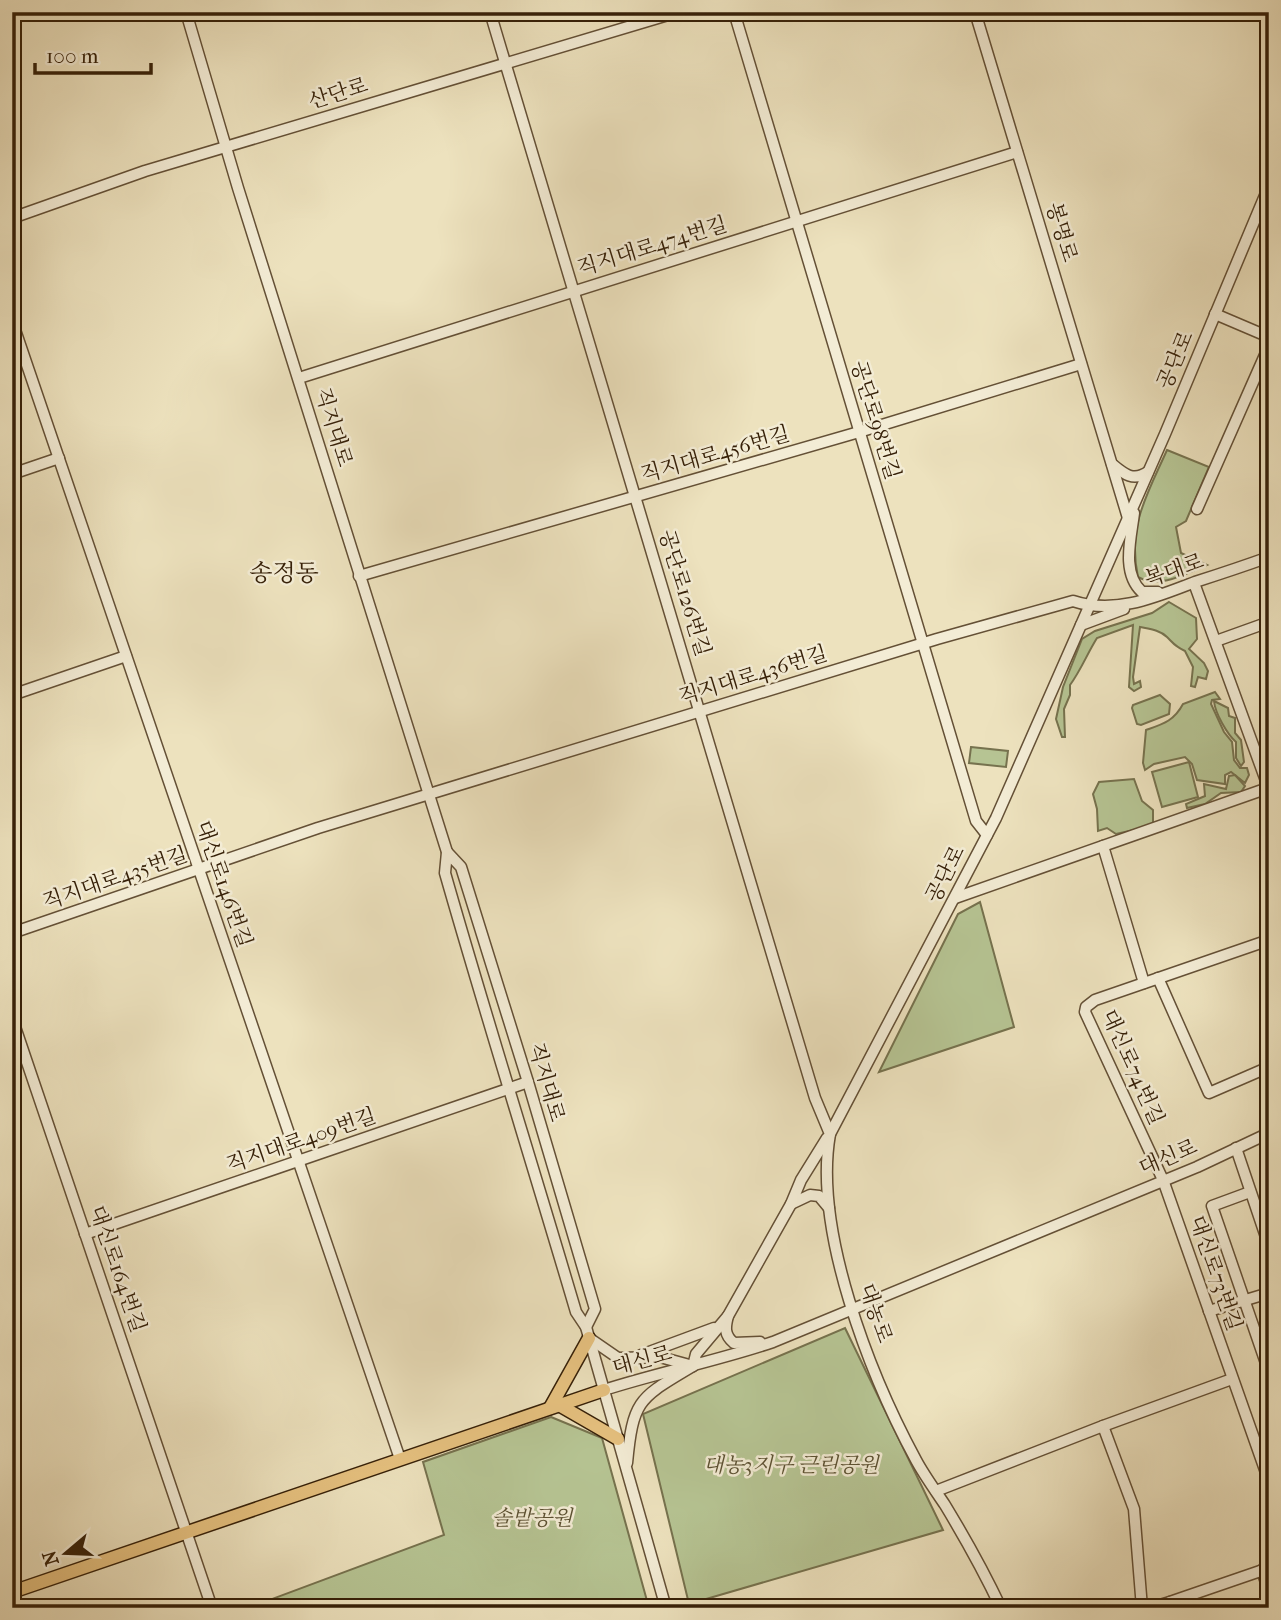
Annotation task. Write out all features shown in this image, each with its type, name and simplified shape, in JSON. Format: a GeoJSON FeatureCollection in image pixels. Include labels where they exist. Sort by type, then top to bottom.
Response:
{"type":"FeatureCollection","features":[{"type":"Feature","properties":{"kind":"main road"},"geometry":{"type":"LineString","coordinates":[[587,1332],[555,1407],[618,1439]]}},
{"type":"Feature","properties":{"kind":"main road","name":"대신로"},"geometry":{"type":"LineString","coordinates":[[12,1592],[604,1390]]}},
{"type":"Feature","properties":{"kind":"street","name":"직지대로"},"geometry":{"type":"LineString","coordinates":[[186,12],[228,146],[238,188],[447,852],[445,873],[481,999],[576,1312],[587,1332],[666,1608]]}},
{"type":"Feature","properties":{"kind":"street","name":"공단로126번길"},"geometry":{"type":"LineString","coordinates":[[490,12],[815,1098],[830,1134]]}},
{"type":"Feature","properties":{"kind":"street","name":"산단로"},"geometry":{"type":"LineString","coordinates":[[12,218],[228,146],[678,12]]}},
{"type":"Feature","properties":{"kind":"street","name":"공단로98번길"},"geometry":{"type":"LineString","coordinates":[[734,12],[976,821],[987,835]]}},
{"type":"Feature","properties":{"kind":"street","name":"봉명로"},"geometry":{"type":"LineString","coordinates":[[975,12],[1128,518]]}},
{"type":"Feature","properties":{"kind":"street","name":"직지대로474번길"},"geometry":{"type":"LineString","coordinates":[[299,379],[1017,152]]}},
{"type":"Feature","properties":{"kind":"street","name":"공단로"},"geometry":{"type":"LineString","coordinates":[[693,1366],[695,1354],[728,1316],[801,1180],[830,1134],[987,835],[1135,502],[1269,186]]}},
{"type":"Feature","properties":{"kind":"street"},"geometry":{"type":"LineString","coordinates":[[1215,314],[1269,337]]}},
{"type":"Feature","properties":{"kind":"street","name":"대신로146번길"},"geometry":{"type":"LineString","coordinates":[[12,321],[400,1459]]}},
{"type":"Feature","properties":{"kind":"street"},"geometry":{"type":"LineString","coordinates":[[1198,509],[1266,361],[1269,346]]}},
{"type":"Feature","properties":{"kind":"street","name":"직지대로456번길"},"geometry":{"type":"LineString","coordinates":[[359,576],[859,432],[1081,364]]}},
{"type":"Feature","properties":{"kind":"street"},"geometry":{"type":"LineString","coordinates":[[12,474],[59,458]]}},
{"type":"Feature","properties":{"kind":"street"},"geometry":{"type":"LineString","coordinates":[[1112,464],[1131,477],[1139,477],[1148,472]]}},
{"type":"Feature","properties":{"kind":"street"},"geometry":{"type":"LineString","coordinates":[[1135,502],[1131,578],[1142,592],[1167,594]]}},
{"type":"Feature","properties":{"kind":"street","name":"복대로"},"geometry":{"type":"LineString","coordinates":[[1089,606],[1114,606],[1167,594],[1269,557]]}},
{"type":"Feature","properties":{"kind":"street"},"geometry":{"type":"LineString","coordinates":[[955,898],[1269,788],[1264,759],[1194,583]]}},
{"type":"Feature","properties":{"kind":"street"},"geometry":{"type":"LineString","coordinates":[[1081,625],[1167,594]]}},
{"type":"Feature","properties":{"kind":"street","name":"직지대로436번길"},"geometry":{"type":"LineString","coordinates":[[429,795],[924,643],[1073,601],[1089,606]]}},
{"type":"Feature","properties":{"kind":"street"},"geometry":{"type":"LineString","coordinates":[[1216,641],[1269,622]]}},
{"type":"Feature","properties":{"kind":"street"},"geometry":{"type":"LineString","coordinates":[[12,695],[126,656]]}},
{"type":"Feature","properties":{"kind":"street","name":"직지대로435번길"},"geometry":{"type":"LineString","coordinates":[[12,933],[318,828],[429,795]]}},
{"type":"Feature","properties":{"kind":"street"},"geometry":{"type":"LineString","coordinates":[[1103,846],[1144,983],[1267,945]]}},
{"type":"Feature","properties":{"kind":"street","name":"직지대로"},"geometry":{"type":"LineString","coordinates":[[447,852],[461,867],[595,1309],[587,1332]]}},
{"type":"Feature","properties":{"kind":"street"},"geometry":{"type":"LineString","coordinates":[[1158,978],[1209,1093],[1269,1067]]}},
{"type":"Feature","properties":{"kind":"street","name":"대신로74번길"},"geometry":{"type":"LineString","coordinates":[[1144,983],[1095,1000],[1086,1007],[1085,1012],[1163,1180]]}},
{"type":"Feature","properties":{"kind":"street","name":"대신로164번길"},"geometry":{"type":"LineString","coordinates":[[12,1018],[212,1608]]}},
{"type":"Feature","properties":{"kind":"street","name":"직지대로409번길"},"geometry":{"type":"LineString","coordinates":[[85,1234],[528,1082]]}},
{"type":"Feature","properties":{"kind":"street","name":"대신로"},"geometry":{"type":"LineString","coordinates":[[604,1390],[640,1378],[729,1357],[773,1342],[1163,1180],[1269,1133]]}},
{"type":"Feature","properties":{"kind":"street","name":"대농로"},"geometry":{"type":"LineString","coordinates":[[830,1134],[826,1168],[830,1211],[838,1259],[852,1308],[901,1432],[968,1543],[1002,1608]]}},
{"type":"Feature","properties":{"kind":"street"},"geometry":{"type":"LineString","coordinates":[[1236,1148],[1268,1243]]}},
{"type":"Feature","properties":{"kind":"street","name":"대신로73번길"},"geometry":{"type":"LineString","coordinates":[[1163,1180],[1232,1379],[1263,1447],[1269,1481]]}},
{"type":"Feature","properties":{"kind":"street"},"geometry":{"type":"LineString","coordinates":[[1250,1192],[1212,1206],[1269,1372]]}},
{"type":"Feature","properties":{"kind":"street"},"geometry":{"type":"LineString","coordinates":[[790,1204],[810,1195],[819,1196],[830,1211]]}},
{"type":"Feature","properties":{"kind":"street"},"geometry":{"type":"LineString","coordinates":[[1209,1311],[1269,1293]]}},
{"type":"Feature","properties":{"kind":"street"},"geometry":{"type":"LineString","coordinates":[[728,1316],[725,1328],[728,1339],[734,1343],[773,1342]]}},
{"type":"Feature","properties":{"kind":"street"},"geometry":{"type":"LineString","coordinates":[[629,1359],[717,1327]]}},
{"type":"Feature","properties":{"kind":"street"},"geometry":{"type":"LineString","coordinates":[[587,1332],[611,1355],[629,1359],[660,1357],[693,1366]]}},
{"type":"Feature","properties":{"kind":"street"},"geometry":{"type":"LineString","coordinates":[[627,1471],[631,1436],[639,1405],[652,1391],[693,1366]]}},
{"type":"Feature","properties":{"kind":"street"},"geometry":{"type":"LineString","coordinates":[[936,1491],[1232,1379]]}},
{"type":"Feature","properties":{"kind":"street"},"geometry":{"type":"LineString","coordinates":[[1103,1426],[1134,1509],[1142,1608]]}},
{"type":"Feature","properties":{"kind":"street"},"geometry":{"type":"LineString","coordinates":[[1150,1608],[1171,1605],[1265,1569],[1269,1592]]}},
{"type":"Feature","properties":{"kind":"green space"},"geometry":{"type":"Polygon","coordinates":[[[1167,450],[1209,467],[1186,521],[1176,527],[1181,553],[1207,565],[1173,579],[1155,581],[1138,577],[1135,542],[1141,511],[1167,450]]]}},
{"type":"Feature","properties":{"kind":"green space"},"geometry":{"type":"Polygon","coordinates":[[[1169,602],[1196,618],[1197,639],[1189,649],[1204,663],[1208,671],[1206,679],[1198,677],[1195,687],[1191,686],[1193,667],[1185,651],[1161,633],[1140,627],[1133,677],[1134,684],[1140,681],[1141,687],[1134,691],[1129,687],[1133,625],[1097,638],[1070,685],[1070,695],[1064,709],[1065,737],[1062,737],[1056,719],[1063,687],[1082,639],[1095,631],[1152,613],[1169,602]]]}},
{"type":"Feature","properties":{"kind":"green space"},"geometry":{"type":"Polygon","coordinates":[[[1215,692],[1220,699],[1212,700],[1211,704],[1224,732],[1232,742],[1234,760],[1240,768],[1247,768],[1249,775],[1245,783],[1231,772],[1225,775],[1225,784],[1197,780],[1192,764],[1185,757],[1154,764],[1145,770],[1143,763],[1146,730],[1172,718],[1183,704],[1215,692]]]}},
{"type":"Feature","properties":{"kind":"green space"},"geometry":{"type":"Polygon","coordinates":[[[1160,695],[1170,704],[1169,714],[1141,725],[1137,724],[1133,705],[1160,695]]]}},
{"type":"Feature","properties":{"kind":"green space"},"geometry":{"type":"Polygon","coordinates":[[[1214,701],[1228,708],[1229,716],[1235,718],[1235,733],[1241,740],[1244,762],[1241,766],[1236,758],[1236,742],[1222,723],[1214,701]]]}},
{"type":"Feature","properties":{"kind":"green space"},"geometry":{"type":"Polygon","coordinates":[[[971,747],[1008,751],[1006,767],[969,763],[971,747]]]}},
{"type":"Feature","properties":{"kind":"green space"},"geometry":{"type":"Polygon","coordinates":[[[1189,762],[1198,797],[1162,807],[1152,772],[1189,762]]]}},
{"type":"Feature","properties":{"kind":"green space"},"geometry":{"type":"Polygon","coordinates":[[[1235,775],[1245,786],[1241,792],[1221,793],[1205,804],[1187,808],[1186,804],[1205,796],[1204,784],[1226,789],[1229,776],[1235,775]]]}},
{"type":"Feature","properties":{"kind":"green space"},"geometry":{"type":"Polygon","coordinates":[[[1134,779],[1142,801],[1153,810],[1153,823],[1147,827],[1116,834],[1107,828],[1098,831],[1093,794],[1099,782],[1134,779]]]}},
{"type":"Feature","properties":{"kind":"green space"},"geometry":{"type":"Polygon","coordinates":[[[980,902],[1014,1027],[879,1072],[958,914],[980,902]]]}},
{"type":"Feature","properties":{"kind":"green space","name":"대농3지구 근린공원"},"geometry":{"type":"Polygon","coordinates":[[[845,1328],[943,1530],[689,1604],[643,1414],[845,1328]]]}},
{"type":"Feature","properties":{"kind":"green space","name":"솔밭공원"},"geometry":{"type":"Polygon","coordinates":[[[551,1417],[602,1438],[649,1608],[248,1608],[444,1535],[423,1462],[551,1417]]]}},
{"type":"Feature","properties":{"kind":"district","name":"송정동"},"geometry":{"type":"Point","coordinates":[284,573]}}]}
